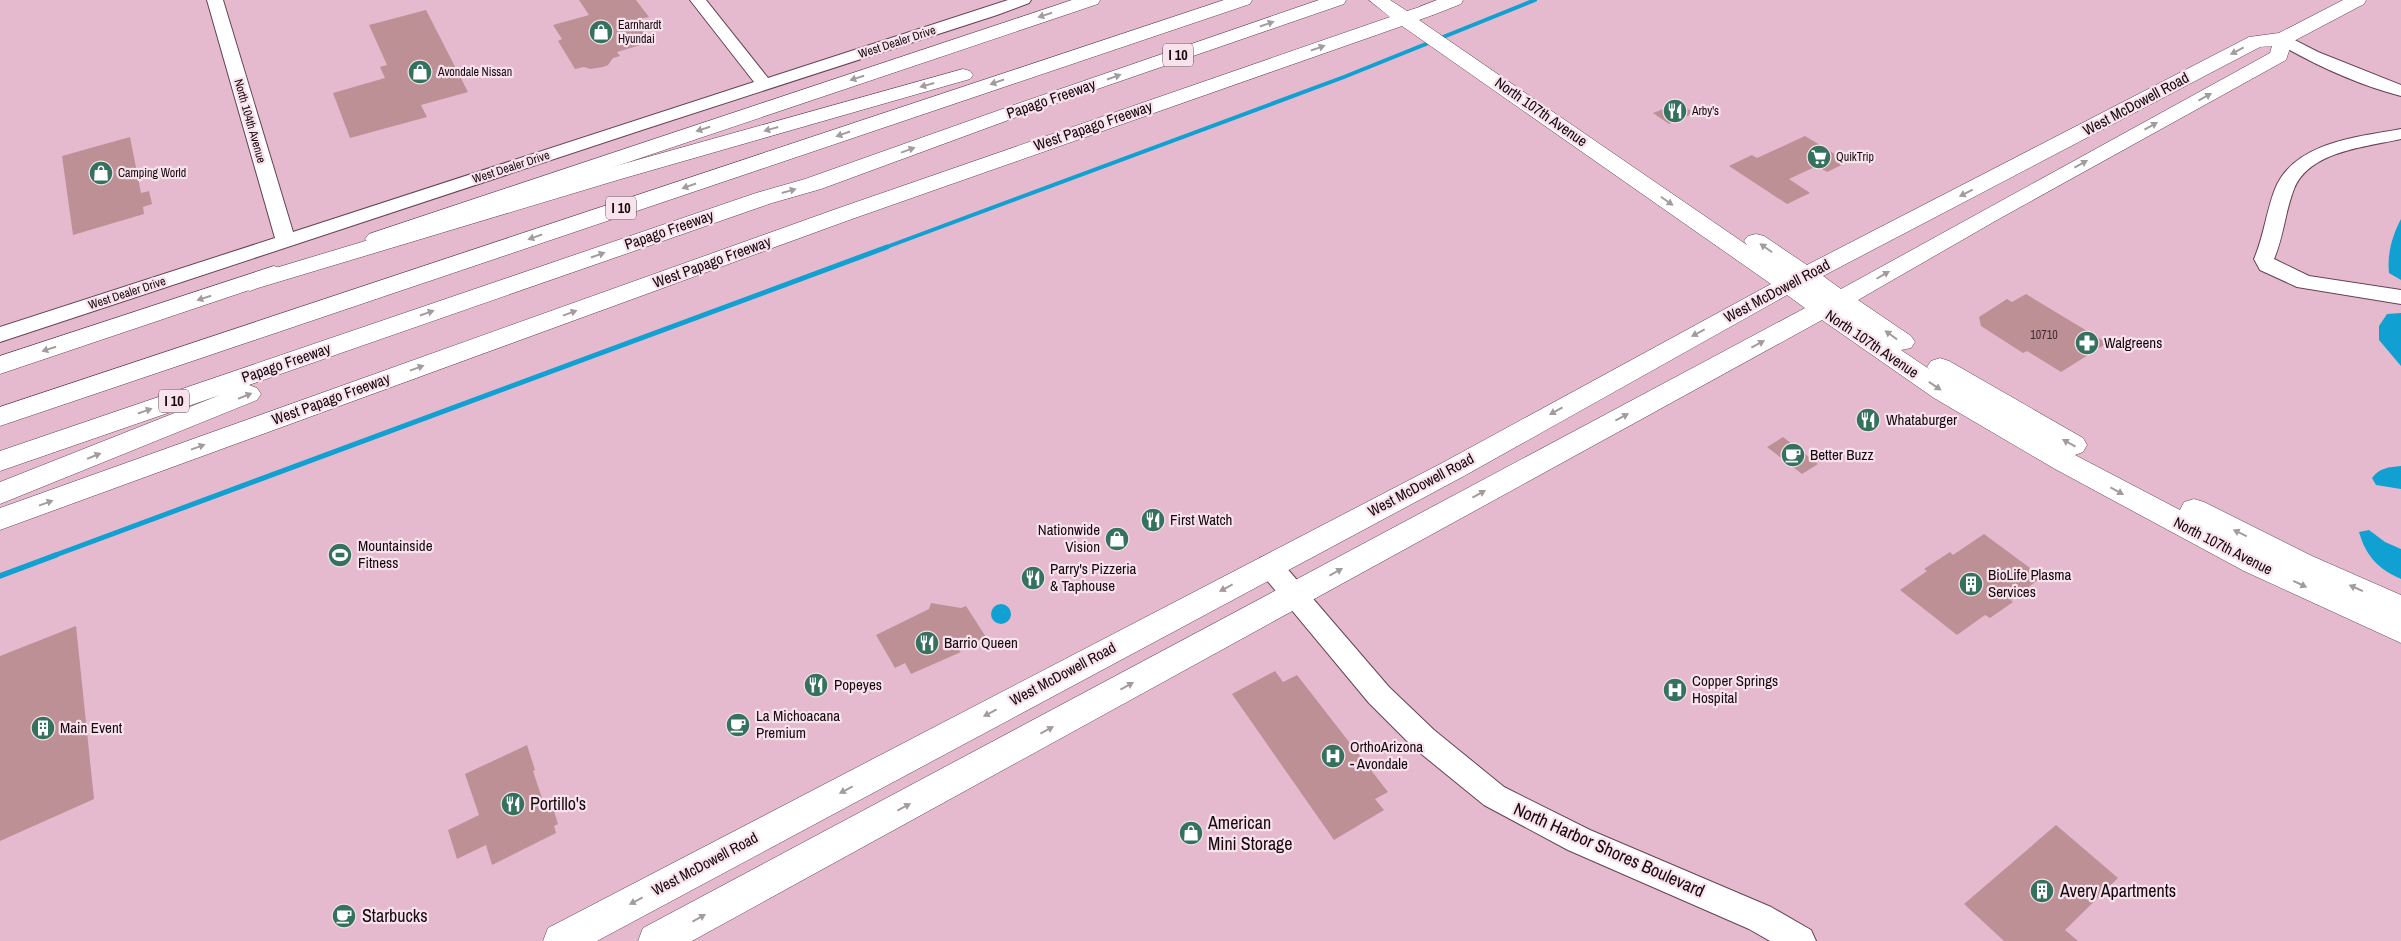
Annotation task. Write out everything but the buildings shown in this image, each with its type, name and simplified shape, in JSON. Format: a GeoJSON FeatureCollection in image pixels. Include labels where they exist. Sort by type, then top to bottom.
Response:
{"type":"FeatureCollection","features":[{"type":"Feature","properties":{"kind":"main road"},"geometry":{"type":"LineString","coordinates":[[0,365],[536,184],[1091,0]]}},
{"type":"Feature","properties":{"kind":"main road"},"geometry":{"type":"LineString","coordinates":[[250,282],[604,176],[1044,53],[1164,14],[1226,0]]}},
{"type":"Feature","properties":{"kind":"main road","name":"I 10"},"geometry":{"type":"LineString","coordinates":[[0,417],[1243,0]]}},
{"type":"Feature","properties":{"kind":"main road","name":"Papago Freeway"},"geometry":{"type":"LineString","coordinates":[[0,461],[764,198],[813,184],[1018,110],[1337,0]]}},
{"type":"Feature","properties":{"kind":"main road","name":"North 107th Avenue"},"geometry":{"type":"LineString","coordinates":[[1378,0],[1413,10],[1446,24]]}},
{"type":"Feature","properties":{"kind":"main road","name":"West Papago Freeway"},"geometry":{"type":"LineString","coordinates":[[0,519],[1413,10],[1454,0]]}},
{"type":"Feature","properties":{"kind":"main road","name":"West McDowell Road"},"geometry":{"type":"LineString","coordinates":[[561,941],[1269,565],[1454,469],[1643,362],[1797,280],[2256,41],[2283,39],[2358,0]]}},
{"type":"Feature","properties":{"kind":"main road","name":"North 107th Avenue"},"geometry":{"type":"LineString","coordinates":[[1413,10],[1422,30],[1496,80],[1601,143],[1831,304],[1944,392],[1999,426],[2254,563],[2401,630]]}},
{"type":"Feature","properties":{"kind":"main road","name":"West McDowell Road"},"geometry":{"type":"LineString","coordinates":[[656,941],[1831,304],[2279,56],[2283,39]]}},
{"type":"Feature","properties":{"kind":"main road","name":"North 107th Avenue"},"geometry":{"type":"LineString","coordinates":[[1475,44],[1556,100]]}},
{"type":"Feature","properties":{"kind":"main road","name":"North 107th Avenue"},"geometry":{"type":"LineString","coordinates":[[1588,122],[1601,143],[1608,149],[1652,176],[1677,186],[1797,280]]}},
{"type":"Feature","properties":{"kind":"main road","name":"North 107th Avenue"},"geometry":{"type":"LineString","coordinates":[[1831,304],[1911,349],[1961,381],[2131,477],[2302,564],[2401,608]]}},
{"type":"Feature","properties":{"kind":"main road"},"geometry":{"type":"LineString","coordinates":[[0,493],[253,392],[348,341]]}},
{"type":"Feature","properties":{"kind":"street","name":"North 104th Avenue"},"geometry":{"type":"LineString","coordinates":[[215,0],[286,241]]}},
{"type":"Feature","properties":{"kind":"street"},"geometry":{"type":"LineString","coordinates":[[698,0],[765,85]]}},
{"type":"Feature","properties":{"kind":"street","name":"West Dealer Drive"},"geometry":{"type":"LineString","coordinates":[[0,335],[1023,0]]}},
{"type":"Feature","properties":{"kind":"street"},"geometry":{"type":"LineString","coordinates":[[2283,39],[2320,60],[2363,78],[2394,88]]}},
{"type":"Feature","properties":{"kind":"street"},"geometry":{"type":"LineString","coordinates":[[2401,134],[2342,147],[2313,158],[2292,176],[2281,201],[2274,233],[2264,259],[2267,266],[2304,282],[2401,298]]}},
{"type":"Feature","properties":{"kind":"street","name":"North Harbor Shores Boulevard"},"geometry":{"type":"LineString","coordinates":[[1269,565],[1390,706],[1424,739],[1494,796],[1578,840],[1760,918],[1800,941]]}},
{"type":"Feature","properties":{"kind":"water"},"geometry":{"type":"Polygon","coordinates":[[[2401,219],[2401,280],[2389,273],[2389,259],[2391,245],[2401,219]]]}},
{"type":"Feature","properties":{"kind":"water"},"geometry":{"type":"Polygon","coordinates":[[[2401,313],[2401,366],[2379,340],[2379,326],[2387,314],[2401,313]]]}},
{"type":"Feature","properties":{"kind":"water"},"geometry":{"type":"Polygon","coordinates":[[[2401,466],[2401,489],[2376,485],[2372,478],[2378,472],[2401,466]]]}},
{"type":"Feature","properties":{"kind":"water"},"geometry":{"type":"Polygon","coordinates":[[[2369,530],[2385,542],[2401,549],[2401,579],[2379,566],[2369,555],[2359,532],[2369,530]]]}},
{"type":"Feature","properties":{"kind":"water"},"geometry":{"type":"Polygon","coordinates":[[[1001,604],[1008,607],[1011,614],[1008,621],[1001,624],[994,621],[991,614],[994,607],[1001,604]]]}},
{"type":"Feature","properties":{"kind":"waterway"},"geometry":{"type":"LineString","coordinates":[[884,248],[1344,77],[1535,0]]}},
{"type":"Feature","properties":{"kind":"waterway"},"geometry":{"type":"LineString","coordinates":[[53,556],[887,247]]}},
{"type":"Feature","properties":{"kind":"waterway"},"geometry":{"type":"LineString","coordinates":[[0,576],[56,555]]}},
{"type":"Feature","properties":{"kind":"place","name":"Earnhardt Hyundai"},"geometry":{"type":"Point","coordinates":[601,32]}},
{"type":"Feature","properties":{"kind":"place","name":"Avondale Nissan"},"geometry":{"type":"Point","coordinates":[420,72]}},
{"type":"Feature","properties":{"kind":"place","name":"Arby's"},"geometry":{"type":"Point","coordinates":[1675,111]}},
{"type":"Feature","properties":{"kind":"place","name":"QuikTrip"},"geometry":{"type":"Point","coordinates":[1819,157]}},
{"type":"Feature","properties":{"kind":"place","name":"Camping World"},"geometry":{"type":"Point","coordinates":[101,173]}},
{"type":"Feature","properties":{"kind":"place","name":"Walgreens"},"geometry":{"type":"Point","coordinates":[2087,343]}},
{"type":"Feature","properties":{"kind":"place","name":"Whataburger"},"geometry":{"type":"Point","coordinates":[1868,420]}},
{"type":"Feature","properties":{"kind":"place","name":"Better Buzz"},"geometry":{"type":"Point","coordinates":[1793,455]}},
{"type":"Feature","properties":{"kind":"place","name":"First Watch"},"geometry":{"type":"Point","coordinates":[1153,520]}},
{"type":"Feature","properties":{"kind":"place","name":"Nationwide Vision"},"geometry":{"type":"Point","coordinates":[1117,539]}},
{"type":"Feature","properties":{"kind":"place","name":"Mountainside Fitness"},"geometry":{"type":"Point","coordinates":[340,555]}},
{"type":"Feature","properties":{"kind":"place","name":"Parry's Pizzeria & Taphouse"},"geometry":{"type":"Point","coordinates":[1033,578]}},
{"type":"Feature","properties":{"kind":"place","name":"BioLife Plasma Services"},"geometry":{"type":"Point","coordinates":[1971,584]}},
{"type":"Feature","properties":{"kind":"place","name":"Barrio Queen"},"geometry":{"type":"Point","coordinates":[927,643]}},
{"type":"Feature","properties":{"kind":"place","name":"Popeyes"},"geometry":{"type":"Point","coordinates":[816,685]}},
{"type":"Feature","properties":{"kind":"place","name":"Copper Springs Hospital"},"geometry":{"type":"Point","coordinates":[1675,690]}},
{"type":"Feature","properties":{"kind":"place","name":"La Michoacana Premium"},"geometry":{"type":"Point","coordinates":[738,725]}},
{"type":"Feature","properties":{"kind":"place","name":"Main Event"},"geometry":{"type":"Point","coordinates":[43,728]}},
{"type":"Feature","properties":{"kind":"place","name":"OrthoArizona - Avondale"},"geometry":{"type":"Point","coordinates":[1333,756]}},
{"type":"Feature","properties":{"kind":"place","name":"Portillo's"},"geometry":{"type":"Point","coordinates":[513,804]}},
{"type":"Feature","properties":{"kind":"place","name":"American Mini Storage"},"geometry":{"type":"Point","coordinates":[1191,833]}},
{"type":"Feature","properties":{"kind":"place","name":"Avery Apartments"},"geometry":{"type":"Point","coordinates":[2042,891]}},
{"type":"Feature","properties":{"kind":"place","name":"Starbucks"},"geometry":{"type":"Point","coordinates":[344,916]}}]}
